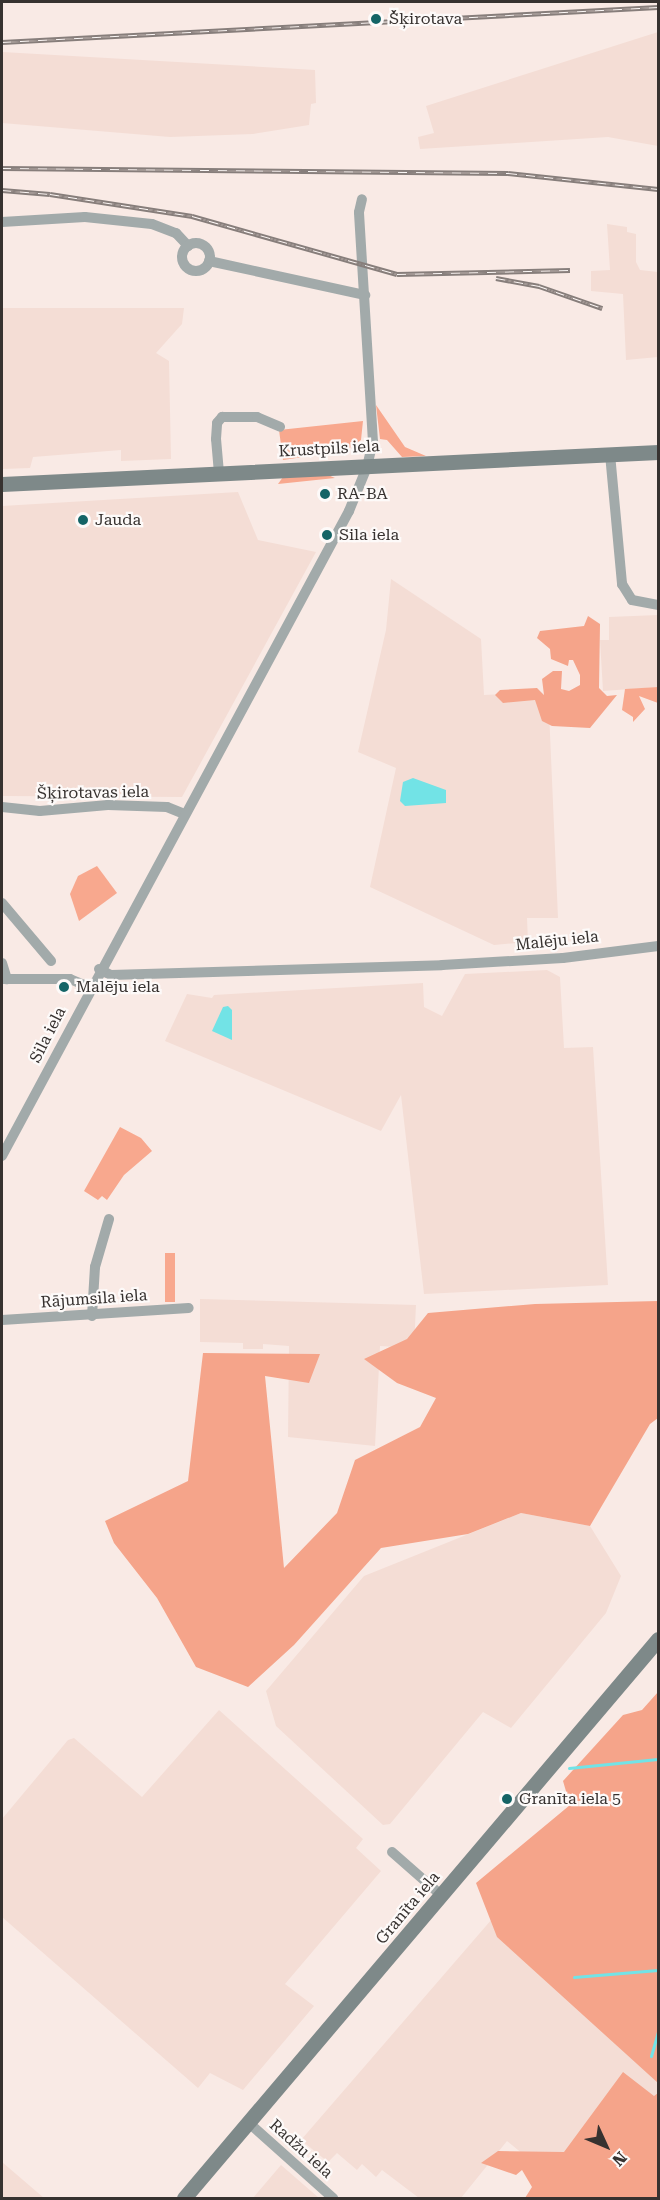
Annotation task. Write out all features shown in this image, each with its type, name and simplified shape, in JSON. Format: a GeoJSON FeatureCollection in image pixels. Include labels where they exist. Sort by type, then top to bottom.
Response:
{"type":"FeatureCollection","features":[{"type":"Feature","properties":{"kind":"main road","name":"Krustpils iela"},"geometry":{"type":"LineString","coordinates":[[2,484],[658,452]]}},
{"type":"Feature","properties":{"kind":"main road","name":"Granīta iela"},"geometry":{"type":"LineString","coordinates":[[184,2199],[658,1639]]}},
{"type":"Feature","properties":{"kind":"street","name":"Sila iela"},"geometry":{"type":"LineString","coordinates":[[2,1154],[99,969],[349,511],[367,466],[373,442],[359,212],[362,199]]}},
{"type":"Feature","properties":{"kind":"street"},"geometry":{"type":"LineString","coordinates":[[2,222],[86,217],[152,224],[176,232],[188,246]]}},
{"type":"Feature","properties":{"kind":"street"},"geometry":{"type":"LineString","coordinates":[[188,246],[197,244],[206,248],[209,261]]}},
{"type":"Feature","properties":{"kind":"street"},"geometry":{"type":"LineString","coordinates":[[188,246],[182,259],[188,268],[199,271],[209,261]]}},
{"type":"Feature","properties":{"kind":"street"},"geometry":{"type":"LineString","coordinates":[[209,261],[365,295]]}},
{"type":"Feature","properties":{"kind":"street"},"geometry":{"type":"LineString","coordinates":[[219,473],[216,439],[217,423],[222,417],[257,417],[280,427]]}},
{"type":"Feature","properties":{"kind":"street"},"geometry":{"type":"LineString","coordinates":[[610,454],[620,532],[622,584],[632,600],[658,605]]}},
{"type":"Feature","properties":{"kind":"street","name":"Šķirotavas iela"},"geometry":{"type":"LineString","coordinates":[[2,807],[40,811],[108,805],[155,806],[170,807],[184,814]]}},
{"type":"Feature","properties":{"kind":"street"},"geometry":{"type":"LineString","coordinates":[[2,903],[51,961]]}},
{"type":"Feature","properties":{"kind":"street","name":"Malēju iela"},"geometry":{"type":"LineString","coordinates":[[99,969],[111,975],[442,965],[563,958],[658,946]]}},
{"type":"Feature","properties":{"kind":"street"},"geometry":{"type":"LineString","coordinates":[[2,963],[4,979],[70,979],[90,987]]}},
{"type":"Feature","properties":{"kind":"street"},"geometry":{"type":"LineString","coordinates":[[92,1316],[95,1267],[109,1220]]}},
{"type":"Feature","properties":{"kind":"street","name":"Rājumsila iela"},"geometry":{"type":"LineString","coordinates":[[2,1320],[189,1308]]}},
{"type":"Feature","properties":{"kind":"street"},"geometry":{"type":"LineString","coordinates":[[392,1852],[442,1896]]}},
{"type":"Feature","properties":{"kind":"street","name":"Radžu iela"},"geometry":{"type":"LineString","coordinates":[[249,2123],[333,2199]]}},
{"type":"Feature","properties":{"kind":"shaded area"},"geometry":{"type":"Polygon","coordinates":[[[658,32],[658,146],[608,137],[420,149],[418,137],[434,133],[426,106],[658,32]]]}},
{"type":"Feature","properties":{"kind":"shaded area"},"geometry":{"type":"Polygon","coordinates":[[[2,52],[315,70],[316,103],[311,104],[309,125],[253,134],[170,137],[2,123],[2,52]]]}},
{"type":"Feature","properties":{"kind":"shaded area"},"geometry":{"type":"Polygon","coordinates":[[[607,224],[627,227],[627,232],[636,234],[636,262],[640,270],[658,272],[658,357],[626,360],[623,294],[591,291],[591,271],[610,270],[607,224]]]}},
{"type":"Feature","properties":{"kind":"shaded area"},"geometry":{"type":"Polygon","coordinates":[[[2,308],[184,308],[182,324],[156,353],[169,361],[171,459],[121,461],[121,450],[33,457],[30,468],[2,469],[2,308]]]}},
{"type":"Feature","properties":{"kind":"shaded area"},"geometry":{"type":"Polygon","coordinates":[[[376,405],[405,447],[426,456],[402,457],[387,440],[380,439],[376,405]]]}},
{"type":"Feature","properties":{"kind":"shaded area"},"geometry":{"type":"Polygon","coordinates":[[[363,421],[361,440],[345,451],[304,451],[303,457],[283,460],[279,430],[363,421]]]}},
{"type":"Feature","properties":{"kind":"shaded area"},"geometry":{"type":"Polygon","coordinates":[[[328,475],[335,478],[278,484],[283,477],[328,475]]]}},
{"type":"Feature","properties":{"kind":"shaded area","name":"Jauda"},"geometry":{"type":"Polygon","coordinates":[[[238,492],[258,540],[316,552],[182,797],[2,796],[2,506],[238,492]]]}},
{"type":"Feature","properties":{"kind":"shaded area"},"geometry":{"type":"Polygon","coordinates":[[[391,579],[481,639],[484,695],[530,693],[549,711],[558,918],[527,918],[528,942],[494,945],[370,887],[396,768],[358,752],[386,630],[391,579]]]}},
{"type":"Feature","properties":{"kind":"shaded area"},"geometry":{"type":"Polygon","coordinates":[[[658,615],[658,687],[603,691],[600,640],[609,640],[609,617],[658,615]]]}},
{"type":"Feature","properties":{"kind":"shaded area"},"geometry":{"type":"Polygon","coordinates":[[[588,616],[600,624],[599,688],[607,696],[617,695],[590,728],[552,726],[542,721],[535,700],[503,703],[495,695],[500,690],[537,688],[544,695],[542,679],[553,671],[562,671],[561,689],[569,691],[580,685],[580,675],[573,660],[569,660],[568,666],[551,659],[550,649],[537,638],[540,631],[584,626],[588,616]]]}},
{"type":"Feature","properties":{"kind":"shaded area"},"geometry":{"type":"Polygon","coordinates":[[[658,687],[658,703],[639,696],[645,709],[633,722],[633,717],[622,710],[625,689],[658,687]]]}},
{"type":"Feature","properties":{"kind":"shaded area"},"geometry":{"type":"Polygon","coordinates":[[[97,866],[117,893],[79,921],[70,894],[78,876],[97,866]]]}},
{"type":"Feature","properties":{"kind":"shaded area"},"geometry":{"type":"Polygon","coordinates":[[[547,970],[560,977],[564,1048],[593,1047],[608,1285],[424,1294],[401,1095],[381,1131],[165,1041],[187,994],[212,998],[214,995],[423,983],[424,1007],[442,1016],[465,974],[547,970]]]}},
{"type":"Feature","properties":{"kind":"shaded area"},"geometry":{"type":"Polygon","coordinates":[[[120,1127],[141,1138],[152,1151],[124,1175],[107,1200],[102,1196],[98,1200],[84,1191],[120,1127]]]}},
{"type":"Feature","properties":{"kind":"shaded area"},"geometry":{"type":"Polygon","coordinates":[[[165,1253],[175,1253],[175,1302],[165,1302],[165,1253]]]}},
{"type":"Feature","properties":{"kind":"shaded area"},"geometry":{"type":"Polygon","coordinates":[[[200,1299],[416,1305],[414,1348],[380,1346],[375,1446],[288,1437],[289,1346],[263,1344],[263,1349],[243,1349],[243,1343],[200,1342],[200,1299]]]}},
{"type":"Feature","properties":{"kind":"shaded area"},"geometry":{"type":"Polygon","coordinates":[[[658,1301],[658,1418],[650,1424],[590,1526],[521,1513],[468,1534],[381,1548],[294,1645],[248,1687],[196,1667],[157,1598],[114,1543],[105,1521],[188,1481],[203,1353],[320,1354],[309,1383],[265,1376],[284,1568],[337,1513],[355,1460],[420,1427],[436,1398],[397,1383],[364,1359],[407,1339],[428,1313],[535,1304],[658,1301]]]}},
{"type":"Feature","properties":{"kind":"shaded area"},"geometry":{"type":"Polygon","coordinates":[[[521,1513],[590,1526],[621,1576],[606,1613],[511,1728],[483,1712],[390,1824],[383,1825],[276,1726],[266,1691],[364,1576],[521,1513]]]}},
{"type":"Feature","properties":{"kind":"shaded area"},"geometry":{"type":"Polygon","coordinates":[[[658,1692],[658,2083],[497,1937],[476,1883],[570,1805],[563,1781],[623,1715],[642,1710],[658,1692]]]}},
{"type":"Feature","properties":{"kind":"shaded area"},"geometry":{"type":"Polygon","coordinates":[[[219,1710],[363,1839],[356,1848],[381,1871],[285,1984],[314,2006],[243,2090],[210,2073],[198,2088],[2,1917],[2,1819],[68,1740],[74,1738],[142,1797],[219,1710]]]}},
{"type":"Feature","properties":{"kind":"shaded area"},"geometry":{"type":"Polygon","coordinates":[[[492,1919],[658,2068],[658,2111],[576,2198],[507,2141],[461,2198],[419,2198],[382,2170],[376,2177],[362,2164],[357,2170],[337,2153],[328,2162],[301,2140],[492,1919]]]}},
{"type":"Feature","properties":{"kind":"shaded area"},"geometry":{"type":"Polygon","coordinates":[[[623,2072],[654,2096],[658,2093],[658,2198],[525,2198],[532,2187],[522,2170],[516,2175],[481,2163],[498,2151],[564,2152],[623,2072]]]}},
{"type":"Feature","properties":{"kind":"shaded area"},"geometry":{"type":"Polygon","coordinates":[[[2,2162],[44,2198],[2,2198],[2,2162]]]}},
{"type":"Feature","properties":{"kind":"shaded area"},"geometry":{"type":"Polygon","coordinates":[[[281,2165],[319,2198],[253,2198],[281,2165]]]}},
{"type":"Feature","properties":{"kind":"water"},"geometry":{"type":"Polygon","coordinates":[[[413,778],[446,790],[446,803],[405,806],[400,801],[403,782],[413,778]]]}},
{"type":"Feature","properties":{"kind":"water"},"geometry":{"type":"Polygon","coordinates":[[[228,1006],[232,1010],[232,1040],[212,1031],[223,1007],[228,1006]]]}},
{"type":"Feature","properties":{"kind":"waterway"},"geometry":{"type":"LineString","coordinates":[[569,1768],[658,1759]]}},
{"type":"Feature","properties":{"kind":"waterway"},"geometry":{"type":"LineString","coordinates":[[574,1977],[658,1970]]}},
{"type":"Feature","properties":{"kind":"waterway"},"geometry":{"type":"LineString","coordinates":[[651,2056],[658,2031]]}},
{"type":"Feature","properties":{"kind":"railway"},"geometry":{"type":"LineString","coordinates":[[2,42],[658,7]]}},
{"type":"Feature","properties":{"kind":"railway"},"geometry":{"type":"LineString","coordinates":[[2,168],[508,173],[658,189]]}},
{"type":"Feature","properties":{"kind":"railway"},"geometry":{"type":"LineString","coordinates":[[2,190],[50,194],[192,216],[397,274],[570,270]]}},
{"type":"Feature","properties":{"kind":"railway"},"geometry":{"type":"LineString","coordinates":[[496,278],[539,286],[602,308]]}},
{"type":"Feature","properties":{"kind":"place","name":"Šķirotava"},"geometry":{"type":"Point","coordinates":[376,19]}},
{"type":"Feature","properties":{"kind":"place","name":"RA-BA"},"geometry":{"type":"Point","coordinates":[325,494]}},
{"type":"Feature","properties":{"kind":"place","name":"Jauda"},"geometry":{"type":"Point","coordinates":[83,520]}},
{"type":"Feature","properties":{"kind":"place","name":"Sila iela"},"geometry":{"type":"Point","coordinates":[327,535]}},
{"type":"Feature","properties":{"kind":"place","name":"Malēju iela"},"geometry":{"type":"Point","coordinates":[64,987]}},
{"type":"Feature","properties":{"kind":"place","name":"Granīta iela 5"},"geometry":{"type":"Point","coordinates":[507,1799]}}]}
